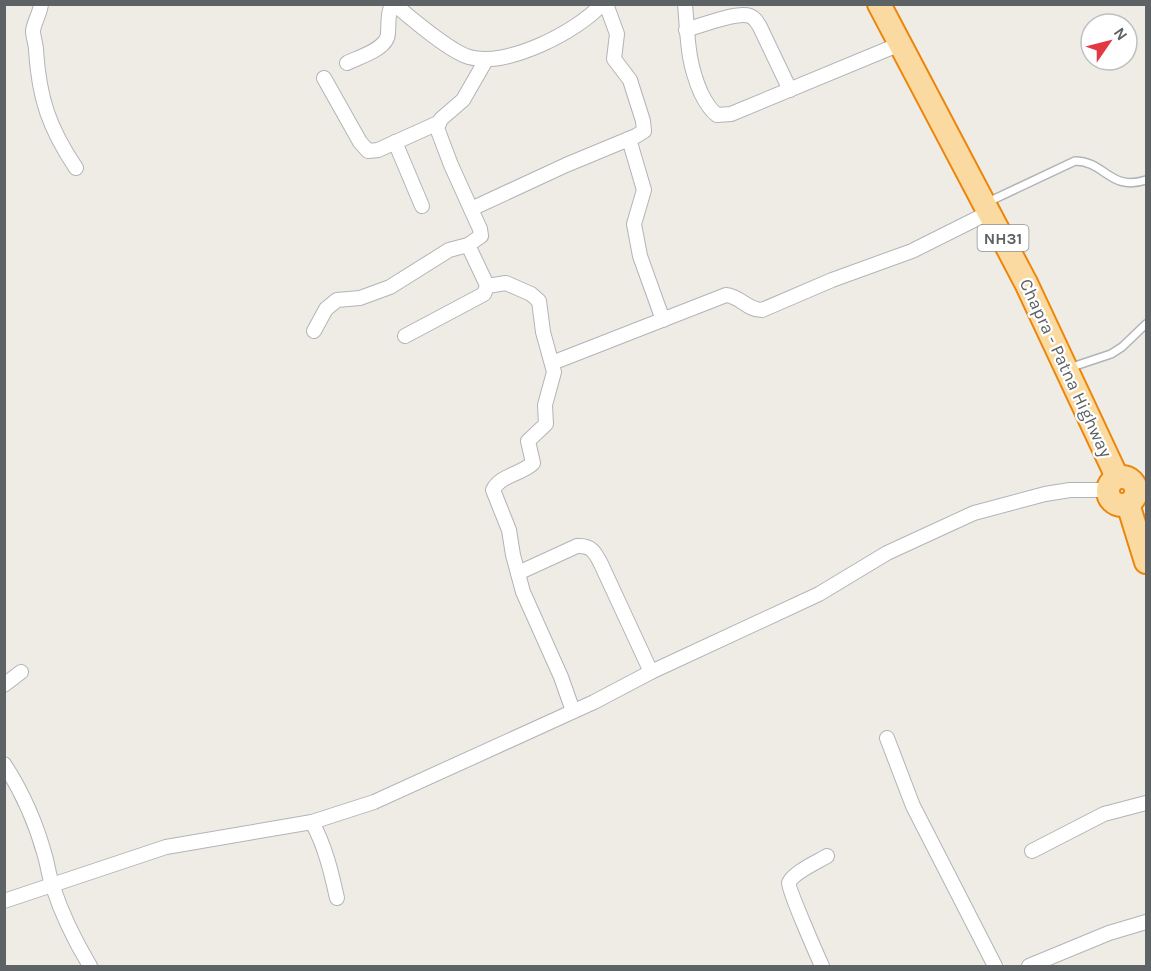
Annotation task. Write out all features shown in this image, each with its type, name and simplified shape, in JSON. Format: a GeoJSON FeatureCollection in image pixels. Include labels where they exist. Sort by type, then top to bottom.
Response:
{"type":"FeatureCollection","features":[{"type":"Feature","properties":{"kind":"highway","name":"Chapra - Patna Highway"},"geometry":{"type":"LineString","coordinates":[[879,4],[988,208],[1067,369],[1113,483]]}},
{"type":"Feature","properties":{"kind":"highway"},"geometry":{"type":"LineString","coordinates":[[1113,483],[1129,478],[1134,483],[1146,562]]}},
{"type":"Feature","properties":{"kind":"street"},"geometry":{"type":"LineString","coordinates":[[41,4],[33,33],[38,82],[50,120],[62,147],[76,168]]}},
{"type":"Feature","properties":{"kind":"street"},"geometry":{"type":"LineString","coordinates":[[347,63],[385,43],[388,36],[388,15],[393,4],[453,49],[468,57],[486,60],[538,45],[582,21],[602,4]]}},
{"type":"Feature","properties":{"kind":"street"},"geometry":{"type":"LineString","coordinates":[[471,209],[629,139],[641,133],[645,128],[630,80],[615,59],[616,34],[606,4]]}},
{"type":"Feature","properties":{"kind":"street"},"geometry":{"type":"LineString","coordinates":[[685,4],[689,60],[693,75],[709,106],[717,115],[731,114],[900,44]]}},
{"type":"Feature","properties":{"kind":"street"},"geometry":{"type":"LineString","coordinates":[[686,30],[732,17],[749,15],[760,27],[790,90]]}},
{"type":"Feature","properties":{"kind":"street"},"geometry":{"type":"LineString","coordinates":[[324,78],[364,147],[374,152],[438,123],[463,100],[486,60]]}},
{"type":"Feature","properties":{"kind":"street"},"geometry":{"type":"LineString","coordinates":[[314,331],[326,309],[338,300],[360,298],[382,290],[409,277],[449,250],[480,238],[482,233],[444,147],[438,123]]}},
{"type":"Feature","properties":{"kind":"street"},"geometry":{"type":"LineString","coordinates":[[629,139],[644,190],[634,230],[640,256],[663,320]]}},
{"type":"Feature","properties":{"kind":"street"},"geometry":{"type":"LineString","coordinates":[[395,142],[422,206]]}},
{"type":"Feature","properties":{"kind":"street"},"geometry":{"type":"LineString","coordinates":[[552,363],[726,295],[733,296],[753,310],[762,310],[832,280],[912,251],[988,208]]}},
{"type":"Feature","properties":{"kind":"street"},"geometry":{"type":"LineString","coordinates":[[405,336],[480,297],[486,290],[487,286],[468,244]]}},
{"type":"Feature","properties":{"kind":"street"},"geometry":{"type":"LineString","coordinates":[[487,286],[506,283],[536,296],[541,306],[543,332],[552,363],[553,378],[545,405],[546,424],[528,441],[533,463],[503,480],[493,490],[509,530],[523,592],[557,668],[573,711]]}},
{"type":"Feature","properties":{"kind":"street"},"geometry":{"type":"LineString","coordinates":[[4,901],[166,847],[312,822],[374,802],[573,711],[819,594],[887,553],[974,513],[1045,494],[1113,483]]}},
{"type":"Feature","properties":{"kind":"street"},"geometry":{"type":"LineString","coordinates":[[518,573],[566,550],[584,545],[590,548],[601,564],[651,672]]}},
{"type":"Feature","properties":{"kind":"street"},"geometry":{"type":"LineString","coordinates":[[4,685],[21,672]]}},
{"type":"Feature","properties":{"kind":"street"},"geometry":{"type":"LineString","coordinates":[[886,738],[913,806],[995,966]]}},
{"type":"Feature","properties":{"kind":"street"},"geometry":{"type":"LineString","coordinates":[[4,764],[30,811],[52,885],[74,939],[90,966]]}},
{"type":"Feature","properties":{"kind":"street"},"geometry":{"type":"LineString","coordinates":[[1032,851],[1104,814],[1146,802]]}},
{"type":"Feature","properties":{"kind":"street"},"geometry":{"type":"LineString","coordinates":[[312,822],[321,838],[329,862],[337,898]]}},
{"type":"Feature","properties":{"kind":"street"},"geometry":{"type":"LineString","coordinates":[[822,966],[790,891],[789,883],[806,868],[828,856]]}},
{"type":"Feature","properties":{"kind":"street"},"geometry":{"type":"LineString","coordinates":[[1029,966],[1109,933],[1146,922]]}},
{"type":"Feature","properties":{"kind":"lane"},"geometry":{"type":"LineString","coordinates":[[988,208],[1075,161],[1089,163],[1112,178],[1126,183],[1146,180]]}},
{"type":"Feature","properties":{"kind":"lane"},"geometry":{"type":"LineString","coordinates":[[1067,369],[1111,354],[1122,347],[1146,324]]}}]}
